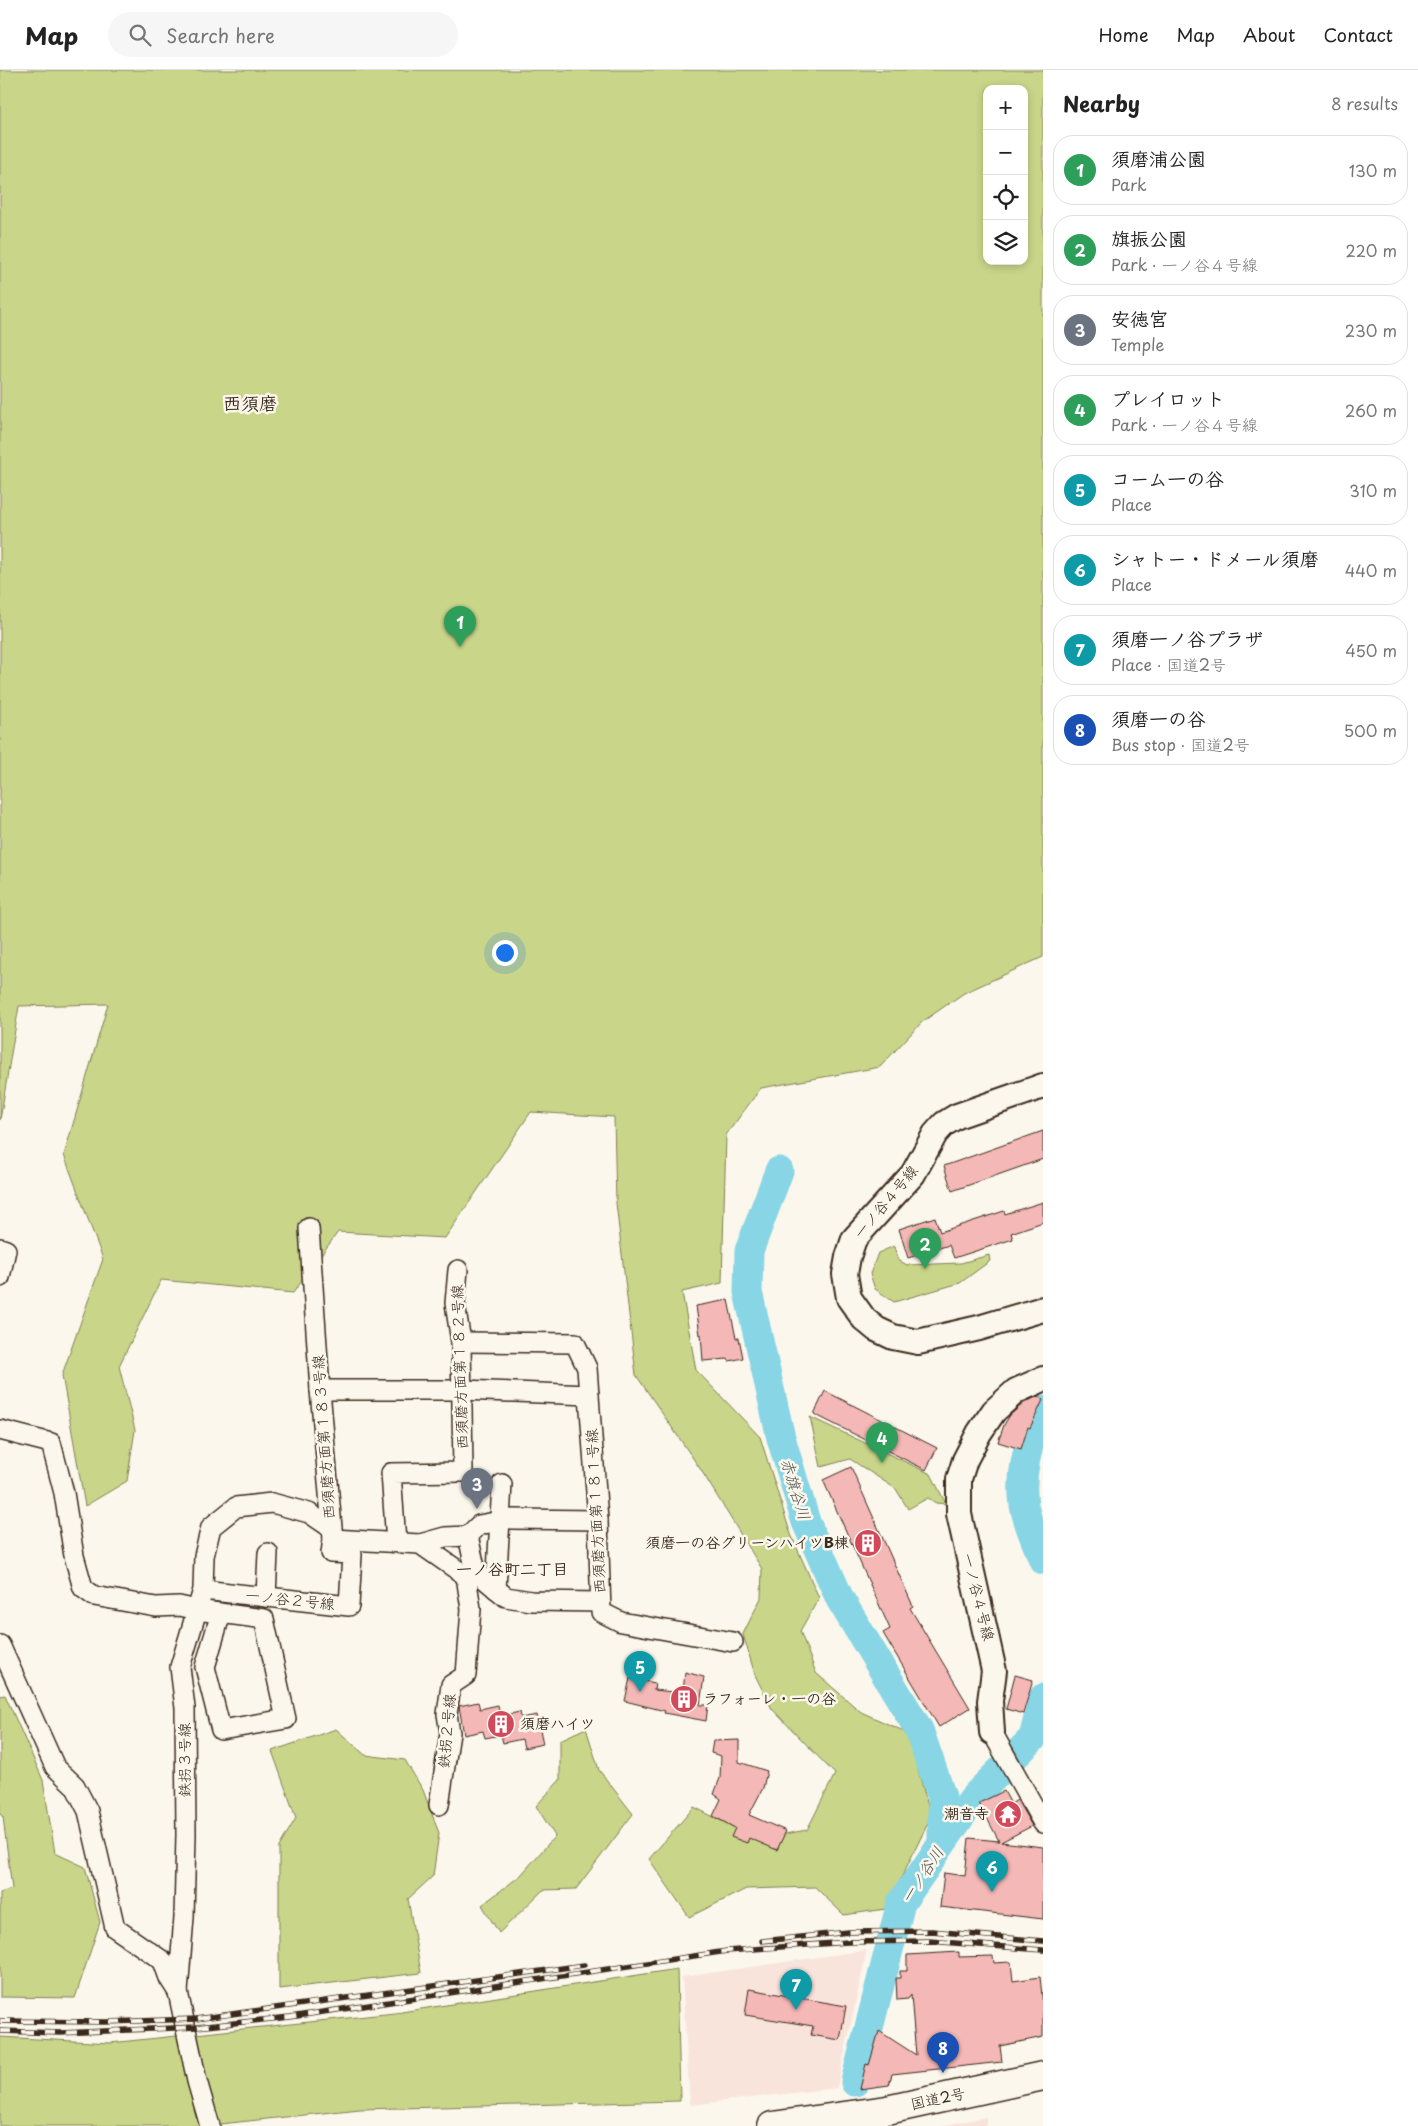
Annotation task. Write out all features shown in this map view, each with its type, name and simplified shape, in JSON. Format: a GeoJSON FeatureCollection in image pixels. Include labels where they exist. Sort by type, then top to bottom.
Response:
{"type":"FeatureCollection","features":[{"type":"Feature","properties":{"kind":"highway","name":"国道2号"},"geometry":{"type":"LineString","coordinates":[[772,2126],[887,2110],[1043,2076]]}},
{"type":"Feature","properties":{"kind":"street","name":"一ノ谷４号線"},"geometry":{"type":"LineString","coordinates":[[1043,1086],[957,1116],[944,1124],[935,1134],[913,1174],[854,1239],[845,1274],[849,1298],[864,1319],[876,1330],[893,1337],[918,1342],[947,1336],[1043,1309]]}},
{"type":"Feature","properties":{"kind":"street","name":"西須磨方面第１８３号線"},"geometry":{"type":"LineString","coordinates":[[309,1228],[332,1533],[420,1544]]}},
{"type":"Feature","properties":{"kind":"street"},"geometry":{"type":"LineString","coordinates":[[0,1248],[6,1250],[0,1277]]}},
{"type":"Feature","properties":{"kind":"street","name":"西須磨方面第１８２号線"},"geometry":{"type":"LineString","coordinates":[[396,1542],[391,1474],[463,1472],[461,1342],[455,1303],[458,1270]]}},
{"type":"Feature","properties":{"kind":"street","name":"西須磨方面第１８１号線"},"geometry":{"type":"LineString","coordinates":[[461,1342],[575,1343],[587,1368],[598,1520],[601,1612],[622,1622],[732,1642]]}},
{"type":"Feature","properties":{"kind":"street","name":"一ノ谷４号線"},"geometry":{"type":"LineString","coordinates":[[993,1733],[990,1701],[994,1671],[959,1514],[959,1478],[979,1432],[994,1411],[1016,1391],[1043,1379]]}},
{"type":"Feature","properties":{"kind":"street"},"geometry":{"type":"LineString","coordinates":[[320,1390],[462,1390],[589,1395]]}},
{"type":"Feature","properties":{"kind":"street"},"geometry":{"type":"LineString","coordinates":[[0,1430],[51,1443],[64,1493],[74,1556],[83,1588],[94,1596],[156,1607],[179,1606],[264,1619],[286,1718],[221,1730],[205,1667],[221,1613]]}},
{"type":"Feature","properties":{"kind":"street"},"geometry":{"type":"LineString","coordinates":[[496,1589],[506,1520],[502,1484]]}},
{"type":"Feature","properties":{"kind":"street","name":"鉄拐３号線"},"geometry":{"type":"LineString","coordinates":[[210,2126],[197,2081],[178,1992],[184,1917],[186,1835],[185,1708],[180,1667],[203,1590],[204,1556],[211,1527],[236,1507],[272,1503],[308,1513],[332,1533]]}},
{"type":"Feature","properties":{"kind":"street"},"geometry":{"type":"LineString","coordinates":[[420,1544],[446,1537],[468,1536],[479,1525],[506,1520],[598,1520]]}},
{"type":"Feature","properties":{"kind":"street","name":"一ノ谷２号線"},"geometry":{"type":"LineString","coordinates":[[203,1590],[349,1606],[352,1554],[331,1553],[332,1533]]}},
{"type":"Feature","properties":{"kind":"street"},"geometry":{"type":"LineString","coordinates":[[468,1536],[471,1574]]}},
{"type":"Feature","properties":{"kind":"street"},"geometry":{"type":"LineString","coordinates":[[420,1544],[496,1589],[506,1597],[531,1601],[600,1602]]}},
{"type":"Feature","properties":{"kind":"street"},"geometry":{"type":"LineString","coordinates":[[266,1597],[268,1553]]}},
{"type":"Feature","properties":{"kind":"street","name":"鉄拐２号線"},"geometry":{"type":"LineString","coordinates":[[439,1805],[450,1732],[447,1714],[451,1685],[466,1675],[471,1609],[471,1574]]}},
{"type":"Feature","properties":{"kind":"street"},"geometry":{"type":"LineString","coordinates":[[0,1645],[55,1768],[75,1786],[88,1811],[115,1928],[163,1961],[169,1978],[178,1992]]}},
{"type":"Feature","properties":{"kind":"street"},"geometry":{"type":"LineString","coordinates":[[993,1733],[1041,1819]]}},
{"type":"Feature","properties":{"kind":"shaded area"},"geometry":{"type":"Polygon","coordinates":[[[867,1950],[837,2088],[690,2105],[682,1977],[867,1950]]]}},
{"type":"Feature","properties":{"kind":"shaded area"},"geometry":{"type":"Polygon","coordinates":[[[986,2117],[986,2126],[941,2126],[986,2117]]]}},
{"type":"Feature","properties":{"kind":"green space"},"geometry":{"type":"Polygon","coordinates":[[[0,70],[1043,70],[1043,957],[964,993],[922,1022],[880,1067],[761,1088],[726,1135],[722,1283],[682,1292],[696,1370],[760,1437],[790,1532],[819,1598],[800,1631],[816,1673],[861,1712],[908,1733],[931,1817],[886,1909],[844,1915],[815,1887],[746,1889],[689,1917],[649,1859],[694,1807],[757,1839],[807,1830],[835,1774],[772,1709],[755,1675],[743,1634],[761,1598],[762,1569],[701,1470],[636,1375],[616,1203],[614,1117],[531,1112],[445,1238],[338,1232],[293,1293],[161,1280],[119,1366],[135,1430],[127,1481],[85,1506],[62,1375],[103,1259],[64,1155],[108,1004],[19,1006],[0,1120],[0,70]]]}},
{"type":"Feature","properties":{"kind":"green space"},"geometry":{"type":"Polygon","coordinates":[[[894,1246],[898,1260],[907,1265],[961,1263],[989,1255],[990,1261],[960,1283],[894,1302],[875,1289],[870,1274],[878,1253],[894,1246]]]}},
{"type":"Feature","properties":{"kind":"green space"},"geometry":{"type":"Polygon","coordinates":[[[810,1417],[931,1474],[946,1504],[936,1503],[928,1498],[908,1509],[896,1489],[850,1459],[821,1467],[810,1417]]]}},
{"type":"Feature","properties":{"kind":"green space"},"geometry":{"type":"Polygon","coordinates":[[[5,1695],[43,1780],[55,1853],[85,1867],[100,1922],[75,1998],[0,1997],[0,1893],[12,1889],[3,1817],[0,1814],[0,1696],[5,1695]]]}},
{"type":"Feature","properties":{"kind":"green space"},"geometry":{"type":"Polygon","coordinates":[[[586,1728],[599,1770],[633,1814],[576,1889],[543,1890],[499,1933],[482,1905],[521,1875],[555,1836],[536,1806],[560,1780],[560,1740],[586,1728]]]}},
{"type":"Feature","properties":{"kind":"green space"},"geometry":{"type":"Polygon","coordinates":[[[336,1729],[365,1755],[405,1760],[423,1790],[439,1833],[433,1876],[408,1899],[421,1973],[279,1989],[279,1847],[296,1818],[272,1751],[336,1729]]]}},
{"type":"Feature","properties":{"kind":"green space"},"geometry":{"type":"Polygon","coordinates":[[[677,1969],[680,2101],[360,2109],[202,2126],[0,2126],[0,2037],[110,2043],[395,2013],[677,1969]]]}},
{"type":"Feature","properties":{"kind":"building"},"geometry":{"type":"Polygon","coordinates":[[[1043,1131],[1043,1159],[952,1191],[944,1166],[1043,1131]]]}},
{"type":"Feature","properties":{"kind":"building"},"geometry":{"type":"Polygon","coordinates":[[[1043,1202],[1043,1222],[1011,1233],[1013,1239],[954,1258],[949,1245],[908,1258],[899,1229],[935,1217],[940,1232],[1004,1211],[1005,1214],[1043,1202]]]}},
{"type":"Feature","properties":{"kind":"building"},"geometry":{"type":"Polygon","coordinates":[[[728,1300],[736,1338],[739,1338],[743,1358],[729,1361],[728,1359],[703,1361],[696,1306],[728,1300]]]}},
{"type":"Feature","properties":{"kind":"building"},"geometry":{"type":"Polygon","coordinates":[[[825,1391],[937,1448],[926,1470],[814,1414],[825,1391]]]}},
{"type":"Feature","properties":{"kind":"building"},"geometry":{"type":"Polygon","coordinates":[[[1038,1396],[1043,1400],[1030,1428],[1028,1427],[1021,1449],[998,1442],[1010,1415],[1024,1403],[1038,1396]]]}},
{"type":"Feature","properties":{"kind":"building"},"geometry":{"type":"Polygon","coordinates":[[[851,1467],[913,1606],[910,1608],[970,1708],[939,1727],[883,1633],[890,1629],[823,1480],[851,1467]]]}},
{"type":"Feature","properties":{"kind":"building"},"geometry":{"type":"Polygon","coordinates":[[[685,1672],[704,1677],[700,1705],[708,1705],[706,1721],[664,1713],[665,1711],[625,1701],[630,1678],[655,1683],[654,1690],[683,1693],[685,1672]]]}},
{"type":"Feature","properties":{"kind":"building"},"geometry":{"type":"Polygon","coordinates":[[[1015,1675],[1033,1680],[1023,1714],[1006,1709],[1015,1675]]]}},
{"type":"Feature","properties":{"kind":"building","name":"須磨ハイツ"},"geometry":{"type":"Polygon","coordinates":[[[478,1702],[480,1709],[498,1705],[500,1716],[520,1712],[521,1718],[537,1715],[543,1744],[524,1748],[522,1739],[503,1743],[501,1735],[485,1738],[483,1731],[464,1735],[459,1706],[478,1702]]]}},
{"type":"Feature","properties":{"kind":"building"},"geometry":{"type":"Polygon","coordinates":[[[739,1740],[739,1762],[767,1771],[763,1788],[749,1815],[786,1831],[777,1850],[749,1838],[747,1843],[731,1837],[735,1828],[713,1816],[721,1799],[714,1794],[720,1778],[721,1756],[711,1753],[713,1741],[739,1740]]]}},
{"type":"Feature","properties":{"kind":"building"},"geometry":{"type":"Polygon","coordinates":[[[1004,1791],[1011,1804],[1017,1800],[1032,1826],[1001,1842],[1043,1847],[1043,1919],[940,1907],[944,1873],[965,1876],[969,1838],[999,1841],[979,1803],[1004,1791]]]}},
{"type":"Feature","properties":{"kind":"building"},"geometry":{"type":"Polygon","coordinates":[[[959,1952],[959,1957],[993,1956],[994,1963],[1011,1962],[1013,1981],[1040,1977],[1043,2005],[1043,2037],[1000,2046],[1002,2062],[892,2074],[889,2085],[860,2089],[866,2064],[869,2065],[879,2031],[916,2055],[911,1995],[908,1999],[897,2000],[896,1978],[900,1978],[900,1971],[907,1971],[907,1955],[959,1952]]]}},
{"type":"Feature","properties":{"kind":"building"},"geometry":{"type":"Polygon","coordinates":[[[749,1989],[846,2006],[840,2040],[811,2035],[813,2026],[745,2015],[749,1989]]]}},
{"type":"Feature","properties":{"kind":"waterway","name":"赤旗谷川"},"geometry":{"type":"LineString","coordinates":[[779,1171],[749,1251],[748,1292],[781,1438],[806,1522],[840,1599],[919,1730],[942,1797],[942,1843]]}},
{"type":"Feature","properties":{"kind":"waterway","name":"一ノ谷川"},"geometry":{"type":"LineString","coordinates":[[1043,1409],[1033,1432],[1026,1456],[1023,1480],[1024,1505],[1027,1519],[1043,1560]]}},
{"type":"Feature","properties":{"kind":"waterway","name":"一ノ谷川"},"geometry":{"type":"LineString","coordinates":[[855,2082],[901,1903],[975,1796],[1033,1738],[1043,1698]]}},
{"type":"Feature","properties":{"kind":"railway"},"geometry":{"type":"LineString","coordinates":[[762,1941],[849,1932],[932,1931],[1043,1941]]}},
{"type":"Feature","properties":{"kind":"railway"},"geometry":{"type":"LineString","coordinates":[[0,2031],[60,2033],[197,2027],[290,2017],[727,1951],[848,1942],[929,1941],[1043,1950]]}},
{"type":"Feature","properties":{"kind":"railway"},"geometry":{"type":"LineString","coordinates":[[0,2021],[106,2022],[196,2019],[584,1965]]}},
{"type":"Feature","properties":{"kind":"place","name":"須磨浦公園"},"geometry":{"type":"Point","coordinates":[460,647]}},
{"type":"Feature","properties":{"kind":"place","name":"旗振公園"},"geometry":{"type":"Point","coordinates":[925,1269]}},
{"type":"Feature","properties":{"kind":"place","name":"プレイロット"},"geometry":{"type":"Point","coordinates":[882,1463]}},
{"type":"Feature","properties":{"kind":"place","name":"安徳宮"},"geometry":{"type":"Point","coordinates":[477,1509]}},
{"type":"Feature","properties":{"kind":"place","name":"須磨一の谷グリーンハイツB棟"},"geometry":{"type":"Point","coordinates":[868,1543]}},
{"type":"Feature","properties":{"kind":"place","name":"コーム一の谷"},"geometry":{"type":"Point","coordinates":[640,1692]}},
{"type":"Feature","properties":{"kind":"place","name":"ラフォーレ・一の谷"},"geometry":{"type":"Point","coordinates":[684,1699]}},
{"type":"Feature","properties":{"kind":"place","name":"須磨ハイツ"},"geometry":{"type":"Point","coordinates":[501,1724]}},
{"type":"Feature","properties":{"kind":"place","name":"潮音寺"},"geometry":{"type":"Point","coordinates":[1008,1814]}},
{"type":"Feature","properties":{"kind":"place","name":"シャトー・ドメール須磨"},"geometry":{"type":"Point","coordinates":[992,1892]}},
{"type":"Feature","properties":{"kind":"place","name":"須磨一ノ谷プラザ"},"geometry":{"type":"Point","coordinates":[796,2010]}},
{"type":"Feature","properties":{"kind":"place","name":"須磨一の谷"},"geometry":{"type":"Point","coordinates":[943,2073]}},
{"type":"Feature","properties":{"kind":"district","name":"西須磨"},"geometry":{"type":"Point","coordinates":[250,404]}},
{"type":"Feature","properties":{"kind":"district","name":"一ノ谷町二丁目"},"geometry":{"type":"Point","coordinates":[512,1569]}}]}
